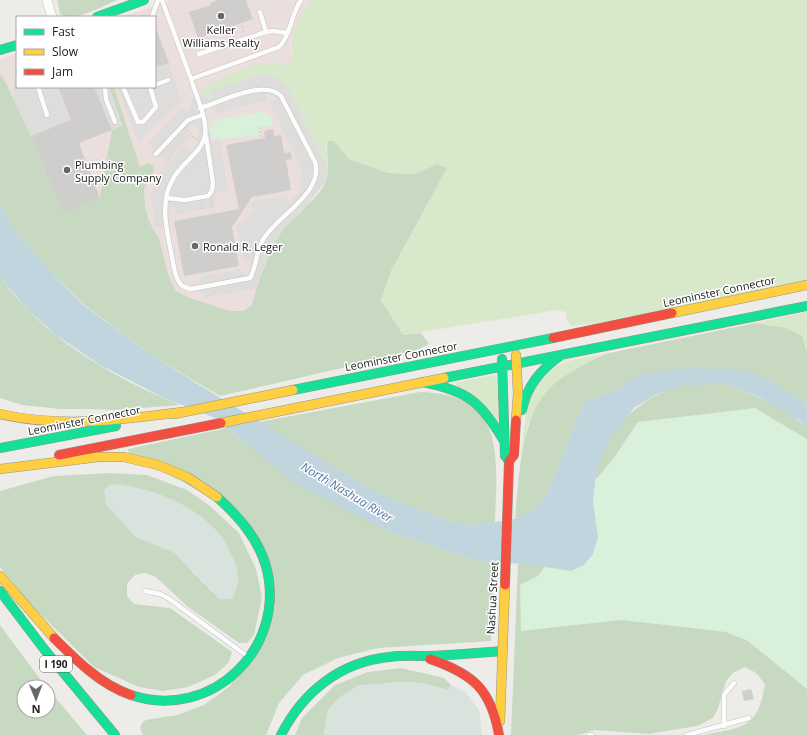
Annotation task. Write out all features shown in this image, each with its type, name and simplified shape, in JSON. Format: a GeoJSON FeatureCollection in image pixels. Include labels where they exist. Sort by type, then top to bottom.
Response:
{"type":"FeatureCollection","features":[{"type":"Feature","properties":{"kind":"main road"},"geometry":{"type":"LineString","coordinates":[[102,16],[112,14],[144,0]]}},
{"type":"Feature","properties":{"kind":"main road"},"geometry":{"type":"LineString","coordinates":[[0,50],[16,45]]}},
{"type":"Feature","properties":{"kind":"main road","name":"Leominster Connector"},"geometry":{"type":"LineString","coordinates":[[0,448],[135,420],[515,346],[807,285]]}},
{"type":"Feature","properties":{"kind":"main road"},"geometry":{"type":"LineString","coordinates":[[0,468],[292,408],[807,306]]}},
{"type":"Feature","properties":{"kind":"main road","name":"Nashua Street"},"geometry":{"type":"LineString","coordinates":[[499,735],[508,492],[518,394],[515,346]]}},
{"type":"Feature","properties":{"kind":"main road","name":"Nashua Street"},"geometry":{"type":"LineString","coordinates":[[500,349],[502,366],[505,456],[512,458]]}},
{"type":"Feature","properties":{"kind":"main road"},"geometry":{"type":"LineString","coordinates":[[512,458],[519,442],[524,403],[529,386],[539,373],[561,355]]}},
{"type":"Feature","properties":{"kind":"main road"},"geometry":{"type":"LineString","coordinates":[[422,382],[454,388],[465,394],[485,410],[504,441]]}},
{"type":"Feature","properties":{"kind":"main road"},"geometry":{"type":"LineString","coordinates":[[0,414],[27,421],[45,423],[135,420]]}},
{"type":"Feature","properties":{"kind":"main road"},"geometry":{"type":"LineString","coordinates":[[0,468],[34,467],[113,456],[158,465],[185,475],[221,499],[234,510],[250,532],[262,555],[269,579],[271,600],[267,624],[262,640],[250,658],[229,680],[207,692],[193,697],[164,701],[136,696],[111,685],[74,658],[0,576]]}},
{"type":"Feature","properties":{"kind":"main road","name":"I 190"},"geometry":{"type":"LineString","coordinates":[[0,591],[44,649],[115,735]]}},
{"type":"Feature","properties":{"kind":"main road"},"geometry":{"type":"LineString","coordinates":[[280,735],[302,700],[320,684],[342,670],[365,661],[387,657],[502,651]]}},
{"type":"Feature","properties":{"kind":"main road"},"geometry":{"type":"LineString","coordinates":[[421,656],[457,669],[477,682],[493,703],[498,718],[499,735]]}},
{"type":"Feature","properties":{"kind":"street"},"geometry":{"type":"LineString","coordinates":[[47,0],[52,16]]}},
{"type":"Feature","properties":{"kind":"lane"},"geometry":{"type":"LineString","coordinates":[[152,16],[158,0]]}},
{"type":"Feature","properties":{"kind":"lane"},"geometry":{"type":"LineString","coordinates":[[162,0],[191,79],[205,124],[205,135],[213,183],[212,191],[208,196],[181,201],[166,198]]}},
{"type":"Feature","properties":{"kind":"lane"},"geometry":{"type":"LineString","coordinates":[[191,79],[276,49],[281,45],[287,33],[293,13],[301,0]]}},
{"type":"Feature","properties":{"kind":"lane"},"geometry":{"type":"LineString","coordinates":[[260,12],[266,32]]}},
{"type":"Feature","properties":{"kind":"lane"},"geometry":{"type":"LineString","coordinates":[[199,54],[266,32],[274,31],[287,33]]}},
{"type":"Feature","properties":{"kind":"lane"},"geometry":{"type":"LineString","coordinates":[[156,85],[168,80]]}},
{"type":"Feature","properties":{"kind":"lane"},"geometry":{"type":"LineString","coordinates":[[38,88],[47,115]]}},
{"type":"Feature","properties":{"kind":"lane"},"geometry":{"type":"LineString","coordinates":[[105,88],[106,99],[116,122]]}},
{"type":"Feature","properties":{"kind":"lane"},"geometry":{"type":"LineString","coordinates":[[123,88],[138,122],[140,123],[144,122],[156,107],[150,88]]}},
{"type":"Feature","properties":{"kind":"lane"},"geometry":{"type":"LineString","coordinates":[[200,108],[258,89],[271,90],[279,93],[315,162],[317,170],[315,182],[265,236],[250,278],[195,289],[182,286],[176,277],[167,230],[166,198],[168,188],[176,173],[196,152],[204,140],[205,135]]}},
{"type":"Feature","properties":{"kind":"lane"},"geometry":{"type":"LineString","coordinates":[[156,154],[190,118],[202,115]]}},
{"type":"Feature","properties":{"kind":"lane"},"geometry":{"type":"LineString","coordinates":[[145,591],[160,594],[168,598],[250,658]]}},
{"type":"Feature","properties":{"kind":"lane"},"geometry":{"type":"LineString","coordinates":[[724,726],[724,695],[734,684]]}},
{"type":"Feature","properties":{"kind":"lane"},"geometry":{"type":"LineString","coordinates":[[687,735],[749,718]]}},
{"type":"Feature","properties":{"kind":"path"},"geometry":{"type":"LineString","coordinates":[[182,126],[193,137],[204,140]]}},
{"type":"Feature","properties":{"kind":"path"},"geometry":{"type":"LineString","coordinates":[[259,127],[261,138]]}},
{"type":"Feature","properties":{"kind":"shaded area"},"geometry":{"type":"Polygon","coordinates":[[[172,0],[311,0],[302,15],[290,45],[294,56],[286,66],[282,64],[271,75],[328,169],[259,280],[252,305],[243,311],[230,311],[190,298],[176,291],[170,280],[159,239],[149,221],[145,206],[144,189],[154,171],[140,168],[114,88],[156,88],[156,16],[124,16],[172,0]]]}},
{"type":"Feature","properties":{"kind":"shaded area"},"geometry":{"type":"Polygon","coordinates":[[[16,53],[16,88],[109,88],[112,130],[100,198],[62,213],[31,136],[3,77],[0,75],[0,59],[16,53]]]}},
{"type":"Feature","properties":{"kind":"shaded area"},"geometry":{"type":"Polygon","coordinates":[[[169,63],[182,102],[174,107],[138,142],[117,88],[156,88],[156,67],[169,63]]]}},
{"type":"Feature","properties":{"kind":"shaded area"},"geometry":{"type":"Polygon","coordinates":[[[271,75],[277,78],[289,89],[328,169],[326,181],[300,214],[285,227],[274,244],[256,288],[203,298],[202,293],[198,292],[197,288],[197,284],[200,283],[199,277],[242,269],[243,275],[249,273],[251,262],[244,262],[237,224],[244,223],[253,210],[251,202],[286,196],[287,202],[290,201],[303,188],[298,184],[302,175],[301,168],[270,104],[276,100],[271,94],[266,94],[267,100],[217,114],[215,108],[208,107],[206,115],[213,145],[220,144],[228,190],[218,192],[214,196],[216,207],[176,214],[175,207],[173,207],[169,211],[170,226],[155,227],[151,194],[155,181],[162,170],[185,146],[192,151],[198,139],[199,127],[196,124],[190,125],[186,131],[190,136],[167,162],[161,157],[159,159],[152,153],[154,149],[148,144],[182,108],[187,112],[190,110],[192,105],[190,99],[202,94],[205,98],[210,98],[212,96],[210,91],[257,76],[271,75]]]}},
{"type":"Feature","properties":{"kind":"shaded area"},"geometry":{"type":"Polygon","coordinates":[[[16,78],[16,88],[57,88],[71,120],[31,136],[13,98],[14,81],[16,78]]]}},
{"type":"Feature","properties":{"kind":"shaded area"},"geometry":{"type":"Polygon","coordinates":[[[94,88],[109,88],[122,125],[112,130],[94,88]]]}},
{"type":"Feature","properties":{"kind":"shaded area"},"geometry":{"type":"Polygon","coordinates":[[[110,484],[141,489],[172,499],[200,516],[212,526],[225,541],[238,571],[237,587],[232,599],[219,599],[175,553],[135,537],[106,504],[104,491],[110,484]]]}},
{"type":"Feature","properties":{"kind":"shaded area"},"geometry":{"type":"Polygon","coordinates":[[[412,682],[447,690],[451,685],[465,692],[479,710],[482,735],[324,735],[328,710],[338,698],[359,685],[412,682]]]}},
{"type":"Feature","properties":{"kind":"green space"},"geometry":{"type":"Polygon","coordinates":[[[57,0],[117,0],[88,13],[66,16],[60,14],[57,0]]]}},
{"type":"Feature","properties":{"kind":"green space"},"geometry":{"type":"Polygon","coordinates":[[[311,0],[807,0],[807,281],[597,323],[571,326],[566,319],[566,312],[557,310],[403,335],[381,300],[391,271],[447,168],[437,164],[415,174],[388,173],[349,159],[334,141],[328,141],[326,149],[328,169],[289,89],[210,92],[212,96],[210,98],[202,97],[204,88],[208,84],[256,64],[276,62],[286,65],[294,56],[291,43],[293,36],[311,0]]]}},
{"type":"Feature","properties":{"kind":"green space"},"geometry":{"type":"Polygon","coordinates":[[[0,75],[3,77],[31,136],[62,213],[100,197],[112,130],[122,125],[109,88],[114,88],[140,167],[147,163],[153,165],[154,171],[144,189],[145,206],[149,221],[159,239],[170,280],[176,291],[190,298],[230,311],[243,311],[252,305],[265,265],[278,237],[289,222],[313,200],[323,187],[328,170],[328,141],[334,141],[349,159],[388,173],[415,174],[437,164],[447,168],[391,271],[381,300],[403,335],[421,333],[429,344],[412,352],[220,396],[152,356],[82,303],[48,269],[12,227],[0,204],[0,75]]]}},
{"type":"Feature","properties":{"kind":"green space"},"geometry":{"type":"Polygon","coordinates":[[[263,111],[271,117],[272,126],[261,128],[262,134],[219,140],[218,138],[212,140],[209,127],[214,126],[214,121],[263,111]]]}},
{"type":"Feature","properties":{"kind":"green space"},"geometry":{"type":"Polygon","coordinates":[[[0,277],[28,310],[44,325],[80,353],[139,387],[180,405],[115,410],[60,409],[22,405],[0,398],[0,277]]]}},
{"type":"Feature","properties":{"kind":"green space"},"geometry":{"type":"Polygon","coordinates":[[[807,312],[807,352],[806,349],[761,324],[755,323],[807,312]]]}},
{"type":"Feature","properties":{"kind":"green space"},"geometry":{"type":"Polygon","coordinates":[[[755,323],[786,328],[802,336],[807,352],[807,404],[771,381],[628,381],[617,390],[584,402],[546,497],[530,512],[515,519],[522,453],[531,420],[537,405],[546,392],[559,380],[574,370],[605,354],[755,323]]]}},
{"type":"Feature","properties":{"kind":"green space"},"geometry":{"type":"Polygon","coordinates":[[[605,354],[585,364],[563,378],[528,424],[521,459],[525,420],[532,395],[538,383],[546,374],[562,363],[574,359],[605,354]]]}},
{"type":"Feature","properties":{"kind":"green space"},"geometry":{"type":"Polygon","coordinates":[[[494,375],[497,378],[499,421],[456,385],[457,382],[494,375]]]}},
{"type":"Feature","properties":{"kind":"green space"},"geometry":{"type":"Polygon","coordinates":[[[724,383],[768,401],[789,413],[807,428],[807,735],[704,735],[739,727],[753,718],[758,710],[765,684],[756,673],[745,667],[733,673],[726,681],[718,708],[713,718],[697,726],[648,734],[594,730],[579,735],[511,735],[518,564],[526,564],[593,502],[596,474],[600,459],[607,444],[615,430],[638,407],[651,398],[681,386],[724,383]]]}},
{"type":"Feature","properties":{"kind":"green space"},"geometry":{"type":"Polygon","coordinates":[[[420,392],[448,395],[469,404],[482,417],[491,433],[495,453],[495,522],[473,525],[454,523],[389,498],[352,478],[259,422],[420,392]]]}},
{"type":"Feature","properties":{"kind":"green space"},"geometry":{"type":"Polygon","coordinates":[[[755,408],[807,439],[807,689],[748,641],[726,632],[622,620],[521,631],[520,585],[538,576],[558,549],[586,492],[615,456],[638,422],[755,408]]]}},
{"type":"Feature","properties":{"kind":"green space"},"geometry":{"type":"Polygon","coordinates":[[[227,428],[243,441],[385,530],[478,561],[495,562],[491,641],[378,648],[338,658],[303,675],[279,703],[266,735],[143,735],[141,726],[146,720],[177,715],[204,705],[230,686],[275,607],[242,514],[129,453],[128,449],[227,428]]]}},
{"type":"Feature","properties":{"kind":"green space"},"geometry":{"type":"Polygon","coordinates":[[[111,473],[147,475],[187,490],[210,506],[239,533],[256,569],[262,597],[254,635],[247,643],[239,643],[188,607],[156,577],[145,573],[135,575],[127,584],[127,596],[134,604],[170,608],[232,652],[229,662],[215,675],[188,687],[163,691],[139,687],[94,667],[28,602],[0,567],[0,491],[54,476],[111,473]]]}},
{"type":"Feature","properties":{"kind":"green space"},"geometry":{"type":"Polygon","coordinates":[[[0,625],[40,679],[16,679],[16,719],[56,719],[56,698],[87,735],[0,735],[0,625]]]}},
{"type":"Feature","properties":{"kind":"green space"},"geometry":{"type":"Polygon","coordinates":[[[401,668],[444,678],[451,685],[448,690],[412,682],[384,683],[328,710],[324,735],[295,735],[302,718],[335,685],[368,672],[401,668]]]}},
{"type":"Feature","properties":{"kind":"water","name":"North Nashua River"},"geometry":{"type":"Polygon","coordinates":[[[0,204],[12,227],[48,269],[81,303],[152,356],[352,478],[389,498],[454,523],[473,525],[515,519],[530,512],[546,497],[584,402],[617,390],[628,381],[644,374],[689,368],[745,371],[771,381],[807,404],[807,428],[799,420],[758,396],[724,383],[682,386],[657,394],[635,407],[608,441],[596,473],[593,502],[598,537],[593,554],[584,565],[571,571],[526,564],[478,561],[385,530],[296,484],[215,418],[164,398],[100,365],[56,335],[28,310],[0,277],[0,204]]]}},
{"type":"Feature","properties":{"kind":"building","name":"Keller Williams Realty"},"geometry":{"type":"Polygon","coordinates":[[[218,0],[246,0],[253,19],[231,28],[198,38],[189,12],[211,5],[211,3],[218,0]]]}},
{"type":"Feature","properties":{"kind":"building"},"geometry":{"type":"Polygon","coordinates":[[[156,29],[169,63],[156,67],[156,29]]]}},
{"type":"Feature","properties":{"kind":"building","name":"Plumbing Supply Company"},"geometry":{"type":"Polygon","coordinates":[[[58,88],[94,88],[112,130],[79,143],[100,198],[62,213],[31,136],[71,120],[58,88]]]}},
{"type":"Feature","properties":{"kind":"building"},"geometry":{"type":"Polygon","coordinates":[[[273,129],[274,136],[281,135],[284,153],[291,152],[292,159],[286,160],[291,190],[252,197],[232,227],[239,266],[184,276],[174,221],[239,209],[226,145],[265,138],[264,131],[273,129]]]}},
{"type":"Feature","properties":{"kind":"building"},"geometry":{"type":"Polygon","coordinates":[[[751,689],[754,699],[744,701],[742,691],[751,689]]]}},
{"type":"Feature","properties":{"kind":"traffic: fast"},"geometry":{"type":"LineString","coordinates":[[100,16],[144,0]]}},
{"type":"Feature","properties":{"kind":"traffic: fast"},"geometry":{"type":"LineString","coordinates":[[0,50],[16,45]]}},
{"type":"Feature","properties":{"kind":"traffic: fast"},"geometry":{"type":"LineString","coordinates":[[444,378],[807,306]]}},
{"type":"Feature","properties":{"kind":"traffic: fast"},"geometry":{"type":"LineString","coordinates":[[293,390],[553,338]]}},
{"type":"Feature","properties":{"kind":"traffic: fast"},"geometry":{"type":"LineString","coordinates":[[522,410],[527,393],[535,379],[546,367],[560,356]]}},
{"type":"Feature","properties":{"kind":"traffic: fast"},"geometry":{"type":"LineString","coordinates":[[502,359],[505,456],[509,461]]}},
{"type":"Feature","properties":{"kind":"traffic: fast"},"geometry":{"type":"LineString","coordinates":[[423,382],[462,394],[472,400],[488,417],[504,441]]}},
{"type":"Feature","properties":{"kind":"traffic: fast"},"geometry":{"type":"LineString","coordinates":[[0,448],[116,426]]}},
{"type":"Feature","properties":{"kind":"traffic: fast"},"geometry":{"type":"LineString","coordinates":[[131,695],[161,701],[189,698],[215,687],[237,671],[254,650],[266,624],[270,596],[266,566],[253,537],[240,520],[217,497]]}},
{"type":"Feature","properties":{"kind":"traffic: fast"},"geometry":{"type":"LineString","coordinates":[[0,591],[44,649],[115,735]]}},
{"type":"Feature","properties":{"kind":"traffic: fast"},"geometry":{"type":"LineString","coordinates":[[281,735],[300,705],[312,693],[325,682],[355,665],[371,660],[394,656],[438,656],[502,651]]}},
{"type":"Feature","properties":{"kind":"traffic: slow"},"geometry":{"type":"LineString","coordinates":[[672,313],[807,285]]}},
{"type":"Feature","properties":{"kind":"traffic: slow"},"geometry":{"type":"LineString","coordinates":[[516,355],[518,394],[516,420]]}},
{"type":"Feature","properties":{"kind":"traffic: slow"},"geometry":{"type":"LineString","coordinates":[[221,423],[444,378]]}},
{"type":"Feature","properties":{"kind":"traffic: slow"},"geometry":{"type":"LineString","coordinates":[[174,414],[293,390]]}},
{"type":"Feature","properties":{"kind":"traffic: slow"},"geometry":{"type":"LineString","coordinates":[[0,414],[46,421],[68,422],[114,420],[182,412]]}},
{"type":"Feature","properties":{"kind":"traffic: slow"},"geometry":{"type":"LineString","coordinates":[[0,469],[98,457],[124,457],[158,465],[187,477],[217,497]]}},
{"type":"Feature","properties":{"kind":"traffic: slow"},"geometry":{"type":"LineString","coordinates":[[0,576],[54,638]]}},
{"type":"Feature","properties":{"kind":"traffic: slow"},"geometry":{"type":"LineString","coordinates":[[500,721],[505,585]]}},
{"type":"Feature","properties":{"kind":"traffic: jam"},"geometry":{"type":"LineString","coordinates":[[553,338],[672,313]]}},
{"type":"Feature","properties":{"kind":"traffic: jam"},"geometry":{"type":"LineString","coordinates":[[505,585],[509,461],[514,455],[516,420]]}},
{"type":"Feature","properties":{"kind":"traffic: jam"},"geometry":{"type":"LineString","coordinates":[[59,455],[221,423]]}},
{"type":"Feature","properties":{"kind":"traffic: jam"},"geometry":{"type":"LineString","coordinates":[[54,638],[80,663],[99,678],[120,691],[131,695]]}},
{"type":"Feature","properties":{"kind":"traffic: jam"},"geometry":{"type":"LineString","coordinates":[[430,659],[458,671],[478,685],[491,706],[496,719],[499,735]]}},
{"type":"Feature","properties":{"kind":"place","name":"Keller Williams Realty"},"geometry":{"type":"Point","coordinates":[221,16]}},
{"type":"Feature","properties":{"kind":"place","name":"Plumbing Supply Company"},"geometry":{"type":"Point","coordinates":[67,170]}},
{"type":"Feature","properties":{"kind":"place","name":"Ronald R. Leger"},"geometry":{"type":"Point","coordinates":[195,246]}}]}
